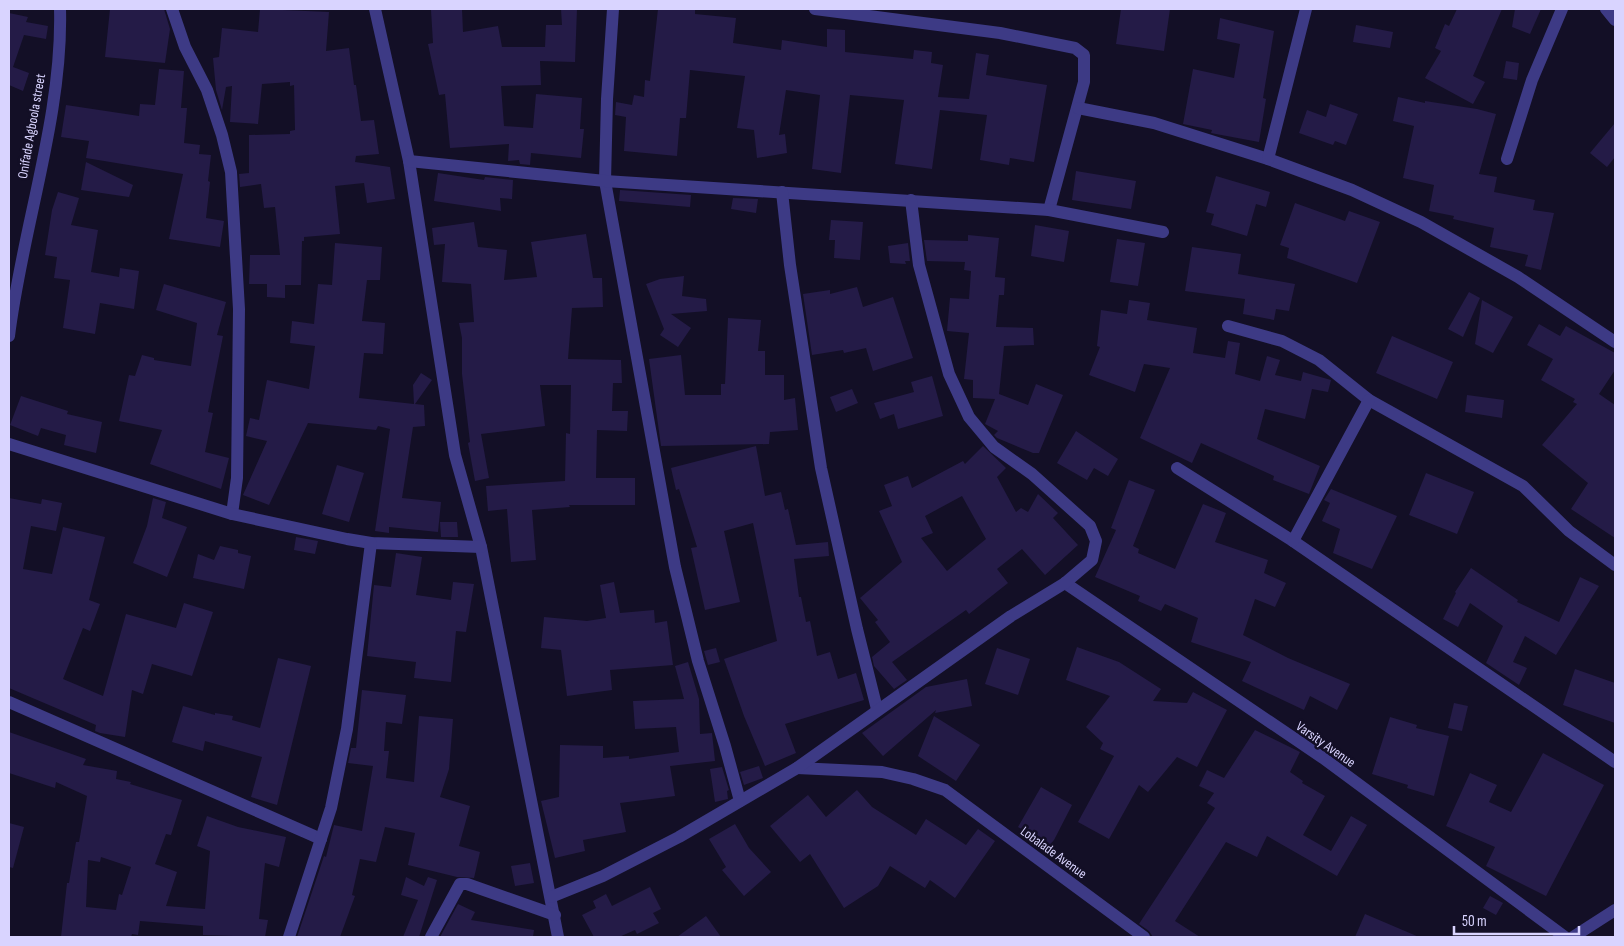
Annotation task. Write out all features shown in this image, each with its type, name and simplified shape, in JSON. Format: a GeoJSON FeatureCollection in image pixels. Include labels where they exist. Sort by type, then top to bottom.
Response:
{"type":"FeatureCollection","features":[{"type":"Feature","properties":{"kind":"street","name":"Onifade Agboola street"},"geometry":{"type":"LineString","coordinates":[[9,336],[49,122],[61,35],[60,9]]}},
{"type":"Feature","properties":{"kind":"street"},"geometry":{"type":"LineString","coordinates":[[172,9],[185,47],[207,90],[222,135],[231,172],[239,309],[237,478],[232,514]]}},
{"type":"Feature","properties":{"kind":"street"},"geometry":{"type":"LineString","coordinates":[[374,9],[409,161],[455,455],[481,548],[558,937]]}},
{"type":"Feature","properties":{"kind":"street"},"geometry":{"type":"LineString","coordinates":[[613,9],[607,100],[605,181],[675,567],[698,661],[725,746],[740,802]]}},
{"type":"Feature","properties":{"kind":"street"},"geometry":{"type":"LineString","coordinates":[[815,9],[1000,33],[1075,48],[1084,55],[1085,68],[1078,108],[1049,210]]}},
{"type":"Feature","properties":{"kind":"street"},"geometry":{"type":"LineString","coordinates":[[1268,159],[1306,9]]}},
{"type":"Feature","properties":{"kind":"street"},"geometry":{"type":"LineString","coordinates":[[1507,159],[1532,80],[1562,9]]}},
{"type":"Feature","properties":{"kind":"street"},"geometry":{"type":"LineString","coordinates":[[1606,9],[1615,20]]}},
{"type":"Feature","properties":{"kind":"street"},"geometry":{"type":"LineString","coordinates":[[1078,108],[1154,123],[1268,159],[1352,190],[1420,222],[1518,277],[1615,342]]}},
{"type":"Feature","properties":{"kind":"street"},"geometry":{"type":"LineString","coordinates":[[409,161],[605,181],[1049,210],[1163,232]]}},
{"type":"Feature","properties":{"kind":"street"},"geometry":{"type":"LineString","coordinates":[[782,192],[790,265],[821,468],[877,709]]}},
{"type":"Feature","properties":{"kind":"street"},"geometry":{"type":"LineString","coordinates":[[551,897],[603,876],[662,846],[797,768],[877,709],[1011,616],[1065,582],[1092,560],[1096,541],[1095,534],[1090,526],[1032,474],[994,447],[969,417],[949,374],[919,265],[911,200]]}},
{"type":"Feature","properties":{"kind":"street"},"geometry":{"type":"LineString","coordinates":[[1228,326],[1282,341],[1320,360],[1369,400],[1523,486],[1569,531],[1615,565]]}},
{"type":"Feature","properties":{"kind":"street"},"geometry":{"type":"LineString","coordinates":[[1293,541],[1369,400]]}},
{"type":"Feature","properties":{"kind":"street"},"geometry":{"type":"LineString","coordinates":[[9,444],[232,514],[371,544],[481,548]]}},
{"type":"Feature","properties":{"kind":"street"},"geometry":{"type":"LineString","coordinates":[[1177,468],[1293,541],[1615,762]]}},
{"type":"Feature","properties":{"kind":"street"},"geometry":{"type":"LineString","coordinates":[[289,937],[331,808],[347,729],[371,544]]}},
{"type":"Feature","properties":{"kind":"street","name":"Varsity Avenue"},"geometry":{"type":"LineString","coordinates":[[1065,582],[1323,758],[1565,937]]}},
{"type":"Feature","properties":{"kind":"street"},"geometry":{"type":"LineString","coordinates":[[9,702],[321,839]]}},
{"type":"Feature","properties":{"kind":"street","name":"Lobalade Avenue"},"geometry":{"type":"LineString","coordinates":[[797,768],[882,772],[913,779],[945,790],[1144,937]]}},
{"type":"Feature","properties":{"kind":"street"},"geometry":{"type":"LineString","coordinates":[[431,937],[460,884],[467,884],[555,915]]}},
{"type":"Feature","properties":{"kind":"street"},"geometry":{"type":"LineString","coordinates":[[1573,937],[1615,910]]}},
{"type":"Feature","properties":{"kind":"building"},"geometry":{"type":"Polygon","coordinates":[[[110,9],[164,9],[170,29],[165,63],[105,57],[110,9]]]}},
{"type":"Feature","properties":{"kind":"building"},"geometry":{"type":"Polygon","coordinates":[[[260,9],[329,12],[326,51],[349,48],[361,121],[374,120],[379,154],[356,156],[355,162],[390,167],[395,199],[367,203],[364,183],[335,186],[340,234],[304,237],[304,241],[302,241],[301,285],[285,285],[285,298],[267,297],[267,284],[249,284],[250,255],[280,255],[275,207],[264,208],[261,184],[240,187],[239,174],[249,173],[249,135],[290,134],[290,131],[295,130],[294,85],[290,86],[290,82],[262,84],[258,124],[230,122],[232,86],[226,87],[222,110],[216,90],[213,58],[219,57],[222,28],[258,32],[260,9]]]}},
{"type":"Feature","properties":{"kind":"building"},"geometry":{"type":"Polygon","coordinates":[[[462,9],[463,32],[498,26],[502,47],[545,47],[546,25],[562,25],[561,9],[577,9],[575,62],[540,61],[541,85],[501,86],[504,126],[533,128],[536,94],[582,98],[580,129],[584,129],[581,158],[531,153],[530,165],[520,164],[519,160],[508,161],[509,144],[450,148],[445,94],[439,95],[428,44],[433,43],[431,10],[462,9]]]}},
{"type":"Feature","properties":{"kind":"building"},"geometry":{"type":"Polygon","coordinates":[[[658,9],[695,9],[695,14],[736,18],[733,43],[781,50],[782,40],[827,47],[827,29],[845,30],[845,52],[913,59],[914,50],[932,52],[931,63],[943,65],[938,97],[969,99],[976,53],[989,55],[986,75],[1047,85],[1034,162],[1010,158],[1009,165],[980,160],[987,115],[940,110],[932,169],[895,164],[904,100],[850,95],[841,173],[812,169],[820,95],[786,90],[779,135],[785,134],[787,153],[757,158],[754,130],[737,128],[745,76],[690,70],[686,118],[680,118],[677,156],[624,151],[626,117],[615,115],[616,102],[632,105],[634,95],[644,97],[645,80],[650,81],[658,9]]]}},
{"type":"Feature","properties":{"kind":"building"},"geometry":{"type":"Polygon","coordinates":[[[1121,9],[1170,9],[1164,51],[1116,44],[1121,9]]]}},
{"type":"Feature","properties":{"kind":"building"},"geometry":{"type":"Polygon","coordinates":[[[1457,9],[1502,9],[1473,76],[1485,82],[1473,104],[1425,78],[1441,51],[1435,48],[1445,24],[1449,26],[1457,9]]]}},
{"type":"Feature","properties":{"kind":"building"},"geometry":{"type":"Polygon","coordinates":[[[1515,9],[1541,9],[1530,34],[1512,27],[1515,9]]]}},
{"type":"Feature","properties":{"kind":"building"},"geometry":{"type":"Polygon","coordinates":[[[9,13],[28,17],[26,22],[48,26],[46,39],[24,35],[13,67],[29,73],[23,91],[9,85],[9,13]]]}},
{"type":"Feature","properties":{"kind":"building"},"geometry":{"type":"Polygon","coordinates":[[[1220,18],[1274,31],[1263,98],[1266,99],[1259,142],[1211,133],[1212,130],[1183,124],[1193,69],[1234,78],[1240,44],[1217,39],[1220,18]]]}},
{"type":"Feature","properties":{"kind":"building"},"geometry":{"type":"Polygon","coordinates":[[[1356,25],[1393,32],[1390,48],[1353,42],[1356,25]]]}},
{"type":"Feature","properties":{"kind":"building"},"geometry":{"type":"Polygon","coordinates":[[[1506,61],[1519,63],[1517,80],[1503,78],[1506,61]]]}},
{"type":"Feature","properties":{"kind":"building"},"geometry":{"type":"Polygon","coordinates":[[[159,69],[184,71],[181,108],[187,108],[184,143],[200,145],[199,154],[211,155],[206,218],[224,221],[220,247],[169,239],[183,174],[86,158],[89,141],[61,137],[66,105],[139,116],[140,104],[155,105],[159,69]]]}},
{"type":"Feature","properties":{"kind":"building"},"geometry":{"type":"Polygon","coordinates":[[[1398,97],[1425,103],[1425,101],[1477,109],[1496,114],[1479,174],[1497,177],[1494,192],[1535,200],[1533,210],[1554,213],[1541,270],[1525,266],[1528,255],[1490,247],[1494,228],[1453,219],[1454,216],[1429,211],[1434,185],[1403,178],[1414,126],[1393,121],[1398,97]]]}},
{"type":"Feature","properties":{"kind":"building"},"geometry":{"type":"Polygon","coordinates":[[[1330,104],[1358,114],[1346,145],[1335,141],[1333,145],[1299,133],[1307,110],[1326,117],[1330,104]]]}},
{"type":"Feature","properties":{"kind":"building"},"geometry":{"type":"Polygon","coordinates":[[[1615,123],[1615,157],[1607,167],[1590,153],[1615,123]]]}},
{"type":"Feature","properties":{"kind":"building"},"geometry":{"type":"Polygon","coordinates":[[[86,162],[133,185],[129,197],[81,190],[86,162]]]}},
{"type":"Feature","properties":{"kind":"building"},"geometry":{"type":"Polygon","coordinates":[[[1076,171],[1136,181],[1131,209],[1072,200],[1076,171]]]}},
{"type":"Feature","properties":{"kind":"building"},"geometry":{"type":"Polygon","coordinates":[[[438,173],[484,180],[485,177],[513,180],[512,199],[500,198],[501,211],[434,201],[438,173]]]}},
{"type":"Feature","properties":{"kind":"building"},"geometry":{"type":"Polygon","coordinates":[[[1216,176],[1270,192],[1266,207],[1256,204],[1247,236],[1211,225],[1214,214],[1206,212],[1216,176]]]}},
{"type":"Feature","properties":{"kind":"building"},"geometry":{"type":"Polygon","coordinates":[[[620,190],[691,195],[690,207],[619,201],[620,190]]]}},
{"type":"Feature","properties":{"kind":"building"},"geometry":{"type":"Polygon","coordinates":[[[58,192],[79,198],[71,225],[98,230],[91,272],[119,277],[120,268],[139,271],[134,309],[100,303],[95,334],[63,328],[70,280],[54,278],[57,257],[45,255],[52,210],[58,192]]]}},
{"type":"Feature","properties":{"kind":"building"},"geometry":{"type":"Polygon","coordinates":[[[733,198],[758,199],[756,213],[731,209],[733,198]]]}},
{"type":"Feature","properties":{"kind":"building"},"geometry":{"type":"Polygon","coordinates":[[[1295,203],[1345,221],[1349,211],[1380,222],[1357,283],[1287,258],[1289,248],[1280,245],[1295,203]]]}},
{"type":"Feature","properties":{"kind":"building"},"geometry":{"type":"Polygon","coordinates":[[[831,220],[863,222],[860,260],[834,258],[835,240],[829,240],[831,220]]]}},
{"type":"Feature","properties":{"kind":"building"},"geometry":{"type":"Polygon","coordinates":[[[474,222],[478,247],[507,250],[504,280],[537,277],[531,242],[586,234],[593,278],[602,278],[603,307],[572,308],[568,359],[621,360],[622,383],[613,383],[612,411],[628,411],[627,431],[597,430],[596,478],[635,478],[635,505],[569,505],[570,507],[532,510],[536,560],[511,562],[507,509],[488,511],[486,486],[565,481],[566,433],[570,434],[571,385],[540,385],[545,426],[481,434],[489,478],[475,481],[468,443],[470,442],[462,374],[462,338],[459,323],[474,322],[471,284],[442,282],[445,244],[434,245],[432,228],[474,222]]]}},
{"type":"Feature","properties":{"kind":"building"},"geometry":{"type":"Polygon","coordinates":[[[1035,225],[1069,231],[1064,262],[1031,256],[1035,225]]]}},
{"type":"Feature","properties":{"kind":"building"},"geometry":{"type":"Polygon","coordinates":[[[968,235],[999,238],[995,277],[1005,278],[1004,295],[999,295],[996,327],[1033,328],[1034,345],[1004,346],[999,394],[1028,405],[1036,384],[1063,395],[1039,453],[1033,453],[997,438],[994,435],[998,431],[985,424],[995,399],[973,398],[973,380],[964,379],[969,333],[947,331],[950,298],[969,299],[971,271],[964,270],[965,262],[927,261],[924,240],[968,241],[968,235]]]}},
{"type":"Feature","properties":{"kind":"building"},"geometry":{"type":"Polygon","coordinates":[[[1117,239],[1145,243],[1138,286],[1110,282],[1117,239]]]}},
{"type":"Feature","properties":{"kind":"building"},"geometry":{"type":"Polygon","coordinates":[[[335,243],[382,247],[380,280],[367,280],[362,321],[385,323],[383,354],[364,353],[359,398],[414,404],[413,385],[421,373],[432,380],[415,404],[424,405],[425,426],[413,427],[402,498],[441,502],[438,532],[389,527],[389,533],[375,531],[390,429],[378,426],[376,430],[308,423],[269,505],[243,495],[267,441],[246,436],[250,418],[259,420],[267,380],[309,389],[315,346],[290,343],[292,321],[314,324],[318,284],[332,285],[335,243]]]}},
{"type":"Feature","properties":{"kind":"building"},"geometry":{"type":"Polygon","coordinates":[[[908,243],[910,261],[905,261],[906,264],[890,263],[888,246],[908,243]]]}},
{"type":"Feature","properties":{"kind":"building"},"geometry":{"type":"Polygon","coordinates":[[[1192,247],[1241,254],[1238,274],[1295,284],[1289,311],[1276,309],[1274,320],[1243,314],[1245,299],[1185,291],[1192,247]]]}},
{"type":"Feature","properties":{"kind":"building"},"geometry":{"type":"Polygon","coordinates":[[[684,276],[682,296],[706,299],[707,311],[671,314],[691,328],[678,347],[660,335],[664,329],[646,284],[660,279],[684,276]]]}},
{"type":"Feature","properties":{"kind":"building"},"geometry":{"type":"Polygon","coordinates":[[[164,284],[226,302],[217,335],[223,336],[208,412],[213,413],[205,452],[229,458],[221,489],[150,464],[162,430],[119,421],[129,375],[135,376],[142,355],[154,358],[154,360],[191,366],[197,323],[156,310],[164,284]]]}},
{"type":"Feature","properties":{"kind":"building"},"geometry":{"type":"Polygon","coordinates":[[[857,287],[863,307],[893,297],[913,358],[873,371],[866,348],[844,353],[843,350],[812,355],[803,294],[830,290],[830,294],[857,287]]]}},
{"type":"Feature","properties":{"kind":"building"},"geometry":{"type":"Polygon","coordinates":[[[1469,292],[1480,298],[1463,337],[1448,329],[1469,292]]]}},
{"type":"Feature","properties":{"kind":"building"},"geometry":{"type":"Polygon","coordinates":[[[1129,300],[1150,303],[1147,320],[1197,328],[1193,353],[1225,358],[1228,341],[1240,343],[1235,374],[1260,381],[1267,356],[1280,360],[1275,375],[1301,381],[1303,372],[1331,380],[1328,392],[1312,389],[1305,419],[1265,409],[1257,439],[1320,466],[1309,494],[1273,480],[1274,476],[1201,443],[1192,463],[1140,438],[1170,368],[1144,364],[1135,392],[1089,375],[1100,347],[1097,346],[1101,310],[1127,314],[1129,300]]]}},
{"type":"Feature","properties":{"kind":"building"},"geometry":{"type":"Polygon","coordinates":[[[1482,300],[1513,317],[1493,353],[1475,344],[1482,300]]]}},
{"type":"Feature","properties":{"kind":"building"},"geometry":{"type":"Polygon","coordinates":[[[728,318],[761,320],[758,351],[765,351],[765,375],[784,375],[784,400],[795,398],[798,430],[770,432],[769,444],[661,446],[649,359],[681,355],[685,395],[721,395],[721,384],[725,384],[728,318]]]}},
{"type":"Feature","properties":{"kind":"building"},"geometry":{"type":"Polygon","coordinates":[[[1539,324],[1560,336],[1566,326],[1615,353],[1615,370],[1599,394],[1615,405],[1615,538],[1571,509],[1588,483],[1542,445],[1577,404],[1573,402],[1575,399],[1541,380],[1553,359],[1527,345],[1539,324]]]}},
{"type":"Feature","properties":{"kind":"building"},"geometry":{"type":"Polygon","coordinates":[[[1392,336],[1453,362],[1437,399],[1376,373],[1392,336]]]}},
{"type":"Feature","properties":{"kind":"building"},"geometry":{"type":"Polygon","coordinates":[[[932,376],[943,416],[898,429],[894,414],[880,419],[874,403],[914,392],[911,382],[932,376]]]}},
{"type":"Feature","properties":{"kind":"building"},"geometry":{"type":"Polygon","coordinates":[[[852,389],[858,403],[836,412],[830,397],[852,389]]]}},
{"type":"Feature","properties":{"kind":"building"},"geometry":{"type":"Polygon","coordinates":[[[1467,395],[1504,400],[1502,418],[1465,412],[1467,395]]]}},
{"type":"Feature","properties":{"kind":"building"},"geometry":{"type":"Polygon","coordinates":[[[21,396],[68,411],[67,414],[102,422],[96,453],[64,445],[66,435],[41,428],[38,436],[10,425],[21,396]]]}},
{"type":"Feature","properties":{"kind":"building"},"geometry":{"type":"Polygon","coordinates":[[[1076,431],[1118,459],[1108,476],[1094,468],[1087,480],[1057,463],[1076,431]]]}},
{"type":"Feature","properties":{"kind":"building"},"geometry":{"type":"Polygon","coordinates":[[[756,446],[765,496],[781,492],[785,510],[788,509],[796,545],[828,542],[829,556],[794,559],[799,597],[801,597],[806,622],[810,621],[817,656],[830,652],[838,679],[856,673],[864,700],[785,724],[796,753],[765,766],[744,716],[724,659],[777,641],[753,523],[724,531],[740,602],[705,610],[691,548],[697,547],[679,489],[676,490],[671,468],[756,446]]]}},
{"type":"Feature","properties":{"kind":"building"},"geometry":{"type":"Polygon","coordinates":[[[983,446],[1006,468],[997,477],[1016,512],[1021,508],[1028,512],[1038,494],[1058,513],[1053,518],[1078,545],[1045,575],[1022,549],[997,569],[1008,583],[969,614],[966,610],[892,662],[907,680],[894,689],[874,666],[872,657],[890,642],[875,622],[878,620],[860,598],[902,562],[879,511],[892,506],[884,485],[908,476],[912,488],[963,461],[965,464],[983,446]],[[962,496],[925,516],[933,533],[921,538],[947,571],[986,539],[962,496]]]}},
{"type":"Feature","properties":{"kind":"building"},"geometry":{"type":"Polygon","coordinates":[[[337,465],[364,473],[349,522],[322,514],[337,465]]]}},
{"type":"Feature","properties":{"kind":"building"},"geometry":{"type":"Polygon","coordinates":[[[1426,473],[1474,492],[1457,534],[1409,515],[1426,473]]]}},
{"type":"Feature","properties":{"kind":"building"},"geometry":{"type":"Polygon","coordinates":[[[1129,480],[1155,490],[1133,546],[1139,549],[1138,553],[1175,569],[1203,504],[1226,513],[1215,542],[1268,560],[1264,573],[1286,583],[1275,607],[1255,599],[1243,635],[1288,658],[1350,684],[1337,710],[1310,696],[1304,710],[1242,681],[1251,662],[1191,642],[1198,618],[1165,604],[1161,611],[1138,601],[1140,596],[1095,577],[1116,530],[1111,528],[1129,480]]]}},
{"type":"Feature","properties":{"kind":"building"},"geometry":{"type":"Polygon","coordinates":[[[1331,489],[1397,516],[1372,569],[1333,553],[1340,529],[1322,521],[1330,503],[1324,500],[1331,489]]]}},
{"type":"Feature","properties":{"kind":"building"},"geometry":{"type":"Polygon","coordinates":[[[9,498],[41,504],[42,499],[62,503],[56,531],[31,526],[23,569],[52,574],[63,527],[105,537],[89,600],[100,604],[90,631],[83,628],[63,679],[103,696],[126,614],[176,628],[184,603],[213,612],[192,676],[152,664],[143,694],[132,690],[125,737],[95,731],[96,725],[9,688],[9,498]]]}},
{"type":"Feature","properties":{"kind":"building"},"geometry":{"type":"Polygon","coordinates":[[[153,498],[166,502],[162,518],[187,527],[167,577],[133,563],[147,526],[153,498]]]}},
{"type":"Feature","properties":{"kind":"building"},"geometry":{"type":"Polygon","coordinates":[[[440,522],[457,522],[458,537],[441,537],[440,522]]]}},
{"type":"Feature","properties":{"kind":"building"},"geometry":{"type":"Polygon","coordinates":[[[296,537],[318,541],[315,554],[294,550],[296,537]]]}},
{"type":"Feature","properties":{"kind":"building"},"geometry":{"type":"Polygon","coordinates":[[[220,546],[238,550],[238,553],[251,556],[244,589],[193,578],[198,554],[214,560],[220,546]]]}},
{"type":"Feature","properties":{"kind":"building"},"geometry":{"type":"Polygon","coordinates":[[[396,553],[422,557],[416,595],[451,600],[453,582],[474,584],[466,632],[456,631],[451,682],[414,678],[416,662],[367,656],[374,585],[391,587],[396,553]]]}},
{"type":"Feature","properties":{"kind":"building"},"geometry":{"type":"Polygon","coordinates":[[[1471,568],[1518,600],[1517,602],[1559,622],[1580,577],[1599,586],[1556,655],[1525,636],[1513,662],[1527,668],[1519,685],[1486,663],[1503,626],[1470,603],[1458,627],[1443,619],[1455,592],[1471,568]]]}},
{"type":"Feature","properties":{"kind":"building"},"geometry":{"type":"Polygon","coordinates":[[[614,582],[620,613],[654,610],[655,623],[667,621],[673,665],[610,670],[612,690],[567,696],[561,650],[541,648],[544,617],[587,621],[606,618],[600,585],[614,582]]]}},
{"type":"Feature","properties":{"kind":"building"},"geometry":{"type":"Polygon","coordinates":[[[1077,647],[1119,662],[1161,689],[1153,701],[1187,703],[1193,692],[1227,710],[1197,767],[1177,757],[1148,792],[1139,785],[1109,839],[1078,822],[1114,756],[1100,749],[1103,743],[1086,727],[1110,696],[1066,680],[1077,647]]]}},
{"type":"Feature","properties":{"kind":"building"},"geometry":{"type":"Polygon","coordinates":[[[716,648],[720,662],[708,665],[704,651],[716,648]]]}},
{"type":"Feature","properties":{"kind":"building"},"geometry":{"type":"Polygon","coordinates":[[[997,648],[1030,659],[1018,695],[985,684],[997,648]]]}},
{"type":"Feature","properties":{"kind":"building"},"geometry":{"type":"Polygon","coordinates":[[[278,658],[311,666],[277,805],[251,797],[262,757],[205,741],[203,751],[172,742],[183,706],[215,715],[215,713],[233,716],[232,720],[260,728],[278,658]]]}},
{"type":"Feature","properties":{"kind":"building"},"geometry":{"type":"Polygon","coordinates":[[[688,662],[699,699],[700,734],[712,733],[715,761],[670,766],[675,796],[620,803],[626,832],[583,840],[585,851],[555,858],[541,801],[559,797],[560,745],[603,746],[603,758],[629,756],[629,759],[679,752],[676,727],[635,729],[633,701],[684,699],[675,666],[688,662]]]}},
{"type":"Feature","properties":{"kind":"building"},"geometry":{"type":"Polygon","coordinates":[[[1575,669],[1615,683],[1615,723],[1563,705],[1575,669]]]}},
{"type":"Feature","properties":{"kind":"building"},"geometry":{"type":"Polygon","coordinates":[[[967,679],[972,706],[935,713],[936,710],[883,756],[862,733],[926,687],[967,679]]]}},
{"type":"Feature","properties":{"kind":"building"},"geometry":{"type":"Polygon","coordinates":[[[362,690],[406,695],[402,724],[386,722],[384,751],[389,751],[386,778],[414,782],[419,716],[453,719],[449,769],[440,797],[470,806],[459,846],[480,852],[474,878],[457,877],[408,865],[415,833],[385,827],[376,862],[360,859],[352,895],[355,896],[340,937],[297,937],[324,856],[326,857],[334,825],[362,831],[373,766],[348,763],[351,748],[356,748],[362,690]]]}},
{"type":"Feature","properties":{"kind":"building"},"geometry":{"type":"Polygon","coordinates":[[[1454,703],[1468,706],[1462,731],[1448,728],[1454,703]]]}},
{"type":"Feature","properties":{"kind":"building"},"geometry":{"type":"Polygon","coordinates":[[[934,716],[980,745],[956,781],[918,756],[934,716]]]}},
{"type":"Feature","properties":{"kind":"building"},"geometry":{"type":"Polygon","coordinates":[[[1390,717],[1417,725],[1416,728],[1449,736],[1434,796],[1407,788],[1408,785],[1372,774],[1390,717]]]}},
{"type":"Feature","properties":{"kind":"building"},"geometry":{"type":"Polygon","coordinates":[[[1255,730],[1300,752],[1290,772],[1303,781],[1302,783],[1325,796],[1303,835],[1331,851],[1351,816],[1367,825],[1337,876],[1267,836],[1257,857],[1226,842],[1175,921],[1200,937],[1153,937],[1149,931],[1139,924],[1215,808],[1207,803],[1214,793],[1199,786],[1207,770],[1224,778],[1255,730]]]}},
{"type":"Feature","properties":{"kind":"building"},"geometry":{"type":"Polygon","coordinates":[[[9,732],[86,759],[83,765],[117,771],[116,779],[131,782],[130,784],[182,800],[171,835],[166,834],[155,864],[177,872],[166,906],[205,909],[210,851],[197,846],[207,816],[238,827],[286,837],[279,867],[265,863],[259,919],[268,920],[265,937],[203,935],[203,926],[140,921],[138,935],[132,934],[131,937],[61,937],[67,883],[69,883],[76,842],[79,842],[87,796],[56,782],[55,788],[9,773],[9,732]],[[101,857],[100,862],[88,860],[86,907],[116,910],[119,894],[122,895],[131,867],[101,857]]]}},
{"type":"Feature","properties":{"kind":"building"},"geometry":{"type":"Polygon","coordinates":[[[1543,753],[1604,785],[1546,896],[1486,866],[1495,847],[1446,826],[1470,773],[1497,785],[1489,802],[1511,812],[1543,753]]]}},
{"type":"Feature","properties":{"kind":"building"},"geometry":{"type":"Polygon","coordinates":[[[759,766],[763,778],[744,785],[740,772],[759,766]]]}},
{"type":"Feature","properties":{"kind":"building"},"geometry":{"type":"Polygon","coordinates":[[[722,767],[729,790],[727,791],[728,799],[715,802],[710,769],[722,767]]]}},
{"type":"Feature","properties":{"kind":"building"},"geometry":{"type":"Polygon","coordinates":[[[1041,787],[1072,805],[1054,840],[1045,850],[1033,840],[1035,837],[1018,827],[1041,787]]]}},
{"type":"Feature","properties":{"kind":"building"},"geometry":{"type":"Polygon","coordinates":[[[857,790],[872,807],[916,835],[926,819],[966,845],[978,829],[995,841],[955,898],[930,880],[925,888],[890,866],[878,886],[844,908],[810,854],[800,862],[770,826],[808,795],[826,817],[857,790]]]}},
{"type":"Feature","properties":{"kind":"building"},"geometry":{"type":"Polygon","coordinates":[[[9,823],[24,827],[13,868],[9,867],[9,823]]]}},
{"type":"Feature","properties":{"kind":"building"},"geometry":{"type":"Polygon","coordinates":[[[735,824],[749,848],[771,872],[744,896],[722,870],[726,867],[709,839],[735,824]]]}},
{"type":"Feature","properties":{"kind":"building"},"geometry":{"type":"Polygon","coordinates":[[[530,863],[534,883],[515,886],[511,866],[530,863]]]}},
{"type":"Feature","properties":{"kind":"building"},"geometry":{"type":"Polygon","coordinates":[[[406,877],[424,886],[428,877],[437,880],[419,937],[403,937],[418,900],[401,895],[406,877]]]}},
{"type":"Feature","properties":{"kind":"building"},"geometry":{"type":"Polygon","coordinates":[[[650,887],[661,909],[653,913],[659,923],[637,934],[635,930],[619,937],[594,937],[582,915],[596,908],[593,901],[606,894],[612,906],[650,887]]]}},
{"type":"Feature","properties":{"kind":"building"},"geometry":{"type":"Polygon","coordinates":[[[1490,896],[1503,903],[1496,915],[1483,908],[1490,896]]]}},
{"type":"Feature","properties":{"kind":"building"},"geometry":{"type":"Polygon","coordinates":[[[458,904],[475,912],[471,920],[534,930],[533,937],[440,937],[458,904]]]}},
{"type":"Feature","properties":{"kind":"building"},"geometry":{"type":"Polygon","coordinates":[[[1365,914],[1419,937],[1355,937],[1365,914]]]}},
{"type":"Feature","properties":{"kind":"building"},"geometry":{"type":"Polygon","coordinates":[[[706,916],[721,937],[677,937],[706,916]]]}}]}
